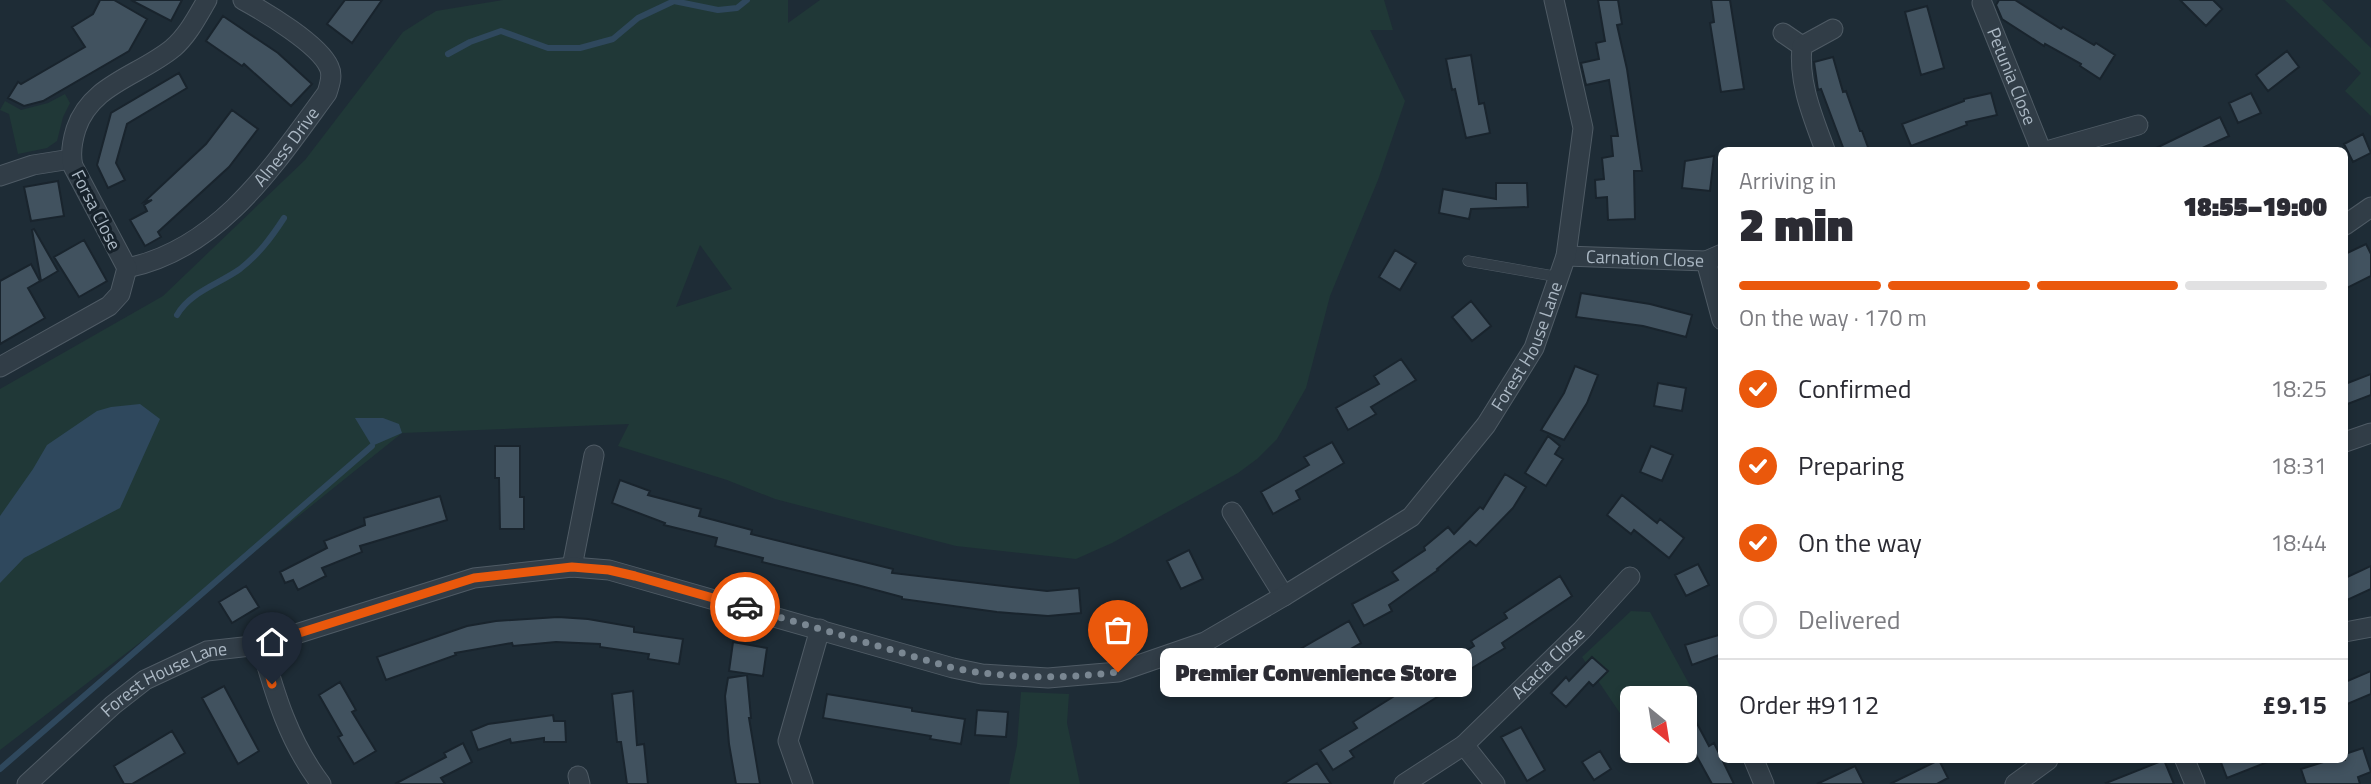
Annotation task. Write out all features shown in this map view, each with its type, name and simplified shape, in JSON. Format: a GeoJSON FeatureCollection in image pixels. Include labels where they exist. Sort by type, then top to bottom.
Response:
{"type":"FeatureCollection","features":[{"type":"Feature","properties":{"kind":"street","name":"Forsa Close"},"geometry":{"type":"LineString","coordinates":[[0,368],[109,306],[120,294],[127,268],[75,174],[71,159],[77,127],[88,105],[105,90],[174,47],[191,27],[207,0]]}},
{"type":"Feature","properties":{"kind":"street","name":"Alness Drive"},"geometry":{"type":"LineString","coordinates":[[127,268],[151,263],[170,255],[224,218],[257,185],[327,93],[331,75],[323,57],[282,23],[243,0]]}},
{"type":"Feature","properties":{"kind":"street","name":"Forest House Lane"},"geometry":{"type":"LineString","coordinates":[[27,784],[113,705],[145,680],[206,652],[261,645],[474,578],[572,567],[609,570],[982,674],[1048,678],[1118,672],[1205,642],[1411,517],[1486,425],[1534,348],[1566,256],[1583,128],[1554,0]]}},
{"type":"Feature","properties":{"kind":"street","name":"Petunia Close"},"geometry":{"type":"LineString","coordinates":[[1982,3],[2040,147]]}},
{"type":"Feature","properties":{"kind":"street"},"geometry":{"type":"LineString","coordinates":[[1802,46],[1833,29]]}},
{"type":"Feature","properties":{"kind":"street"},"geometry":{"type":"LineString","coordinates":[[1783,33],[1802,46]]}},
{"type":"Feature","properties":{"kind":"street"},"geometry":{"type":"LineString","coordinates":[[1802,46],[1805,94],[1824,147]]}},
{"type":"Feature","properties":{"kind":"street"},"geometry":{"type":"LineString","coordinates":[[2061,147],[2138,125]]}},
{"type":"Feature","properties":{"kind":"street"},"geometry":{"type":"LineString","coordinates":[[0,176],[33,165],[71,159]]}},
{"type":"Feature","properties":{"kind":"street"},"geometry":{"type":"LineString","coordinates":[[2348,223],[2371,207]]}},
{"type":"Feature","properties":{"kind":"street","name":"Carnation Close"},"geometry":{"type":"LineString","coordinates":[[1566,256],[1714,258]]}},
{"type":"Feature","properties":{"kind":"street"},"geometry":{"type":"LineString","coordinates":[[1714,258],[1718,289]]}},
{"type":"Feature","properties":{"kind":"street"},"geometry":{"type":"LineString","coordinates":[[2348,441],[2371,433]]}},
{"type":"Feature","properties":{"kind":"street"},"geometry":{"type":"LineString","coordinates":[[572,567],[594,455]]}},
{"type":"Feature","properties":{"kind":"street"},"geometry":{"type":"LineString","coordinates":[[1232,512],[1284,596]]}},
{"type":"Feature","properties":{"kind":"street","name":"Acacia Close"},"geometry":{"type":"LineString","coordinates":[[1404,784],[1464,745],[1582,630],[1630,577]]}},
{"type":"Feature","properties":{"kind":"street"},"geometry":{"type":"LineString","coordinates":[[2348,631],[2371,626]]}},
{"type":"Feature","properties":{"kind":"street"},"geometry":{"type":"LineString","coordinates":[[803,784],[788,741],[820,629]]}},
{"type":"Feature","properties":{"kind":"street"},"geometry":{"type":"LineString","coordinates":[[261,645],[285,723],[307,766],[321,784]]}},
{"type":"Feature","properties":{"kind":"street"},"geometry":{"type":"LineString","coordinates":[[1464,745],[1495,784]]}},
{"type":"Feature","properties":{"kind":"street"},"geometry":{"type":"LineString","coordinates":[[1755,763],[1764,784]]}},
{"type":"Feature","properties":{"kind":"street"},"geometry":{"type":"LineString","coordinates":[[2015,784],[2045,763]]}},
{"type":"Feature","properties":{"kind":"street"},"geometry":{"type":"LineString","coordinates":[[2186,763],[2195,784]]}},
{"type":"Feature","properties":{"kind":"lane"},"geometry":{"type":"LineString","coordinates":[[1468,261],[1559,277]]}},
{"type":"Feature","properties":{"kind":"green space"},"geometry":{"type":"Polygon","coordinates":[[[503,0],[788,0],[788,23],[820,0],[1384,0],[1393,30],[1370,30],[1405,101],[1378,180],[1330,296],[1306,388],[1277,439],[1238,473],[1112,543],[1076,559],[956,546],[775,499],[727,480],[618,446],[629,424],[402,433],[168,621],[0,750],[0,389],[163,296],[305,160],[403,32],[436,11],[503,0]],[[700,245],[676,307],[732,289],[700,245]]]}},
{"type":"Feature","properties":{"kind":"green space"},"geometry":{"type":"Polygon","coordinates":[[[2285,0],[2322,0],[2371,48],[2371,116],[2345,91],[2361,73],[2285,0]]]}},
{"type":"Feature","properties":{"kind":"green space"},"geometry":{"type":"Polygon","coordinates":[[[65,94],[70,103],[57,141],[47,148],[18,154],[9,114],[0,110],[5,101],[21,110],[48,103],[65,94]]]}},
{"type":"Feature","properties":{"kind":"green space"},"geometry":{"type":"Polygon","coordinates":[[[1631,611],[1650,612],[1690,686],[1620,686],[1620,713],[1582,657],[1631,611]]]}},
{"type":"Feature","properties":{"kind":"green space"},"geometry":{"type":"Polygon","coordinates":[[[1021,692],[1069,694],[1067,723],[1080,784],[1009,784],[1017,745],[1021,692]]]}},
{"type":"Feature","properties":{"kind":"water"},"geometry":{"type":"Polygon","coordinates":[[[140,404],[160,419],[120,508],[24,558],[0,583],[0,516],[47,445],[97,411],[140,404]]]}},
{"type":"Feature","properties":{"kind":"water"},"geometry":{"type":"Polygon","coordinates":[[[355,418],[383,418],[399,424],[402,433],[372,446],[355,418]]]}},
{"type":"Feature","properties":{"kind":"building"},"geometry":{"type":"Polygon","coordinates":[[[100,0],[114,0],[147,19],[129,51],[43,101],[24,106],[8,98],[18,82],[21,84],[85,47],[72,27],[93,14],[100,0]]]}},
{"type":"Feature","properties":{"kind":"building"},"geometry":{"type":"Polygon","coordinates":[[[131,0],[182,0],[171,21],[131,0]]]}},
{"type":"Feature","properties":{"kind":"building"},"geometry":{"type":"Polygon","coordinates":[[[345,0],[382,0],[352,43],[327,24],[345,0]]]}},
{"type":"Feature","properties":{"kind":"building"},"geometry":{"type":"Polygon","coordinates":[[[1598,0],[1618,0],[1622,24],[1617,25],[1627,69],[1642,171],[1634,171],[1635,219],[1608,220],[1607,197],[1596,198],[1595,180],[1604,179],[1602,158],[1613,156],[1611,136],[1618,136],[1609,80],[1586,85],[1581,63],[1599,59],[1596,43],[1605,41],[1598,0]]]}},
{"type":"Feature","properties":{"kind":"building"},"geometry":{"type":"Polygon","coordinates":[[[1711,0],[1730,0],[1744,89],[1721,92],[1710,23],[1714,22],[1711,0]]]}},
{"type":"Feature","properties":{"kind":"building"},"geometry":{"type":"Polygon","coordinates":[[[1999,0],[2015,0],[2061,29],[2063,27],[2115,55],[2100,79],[2080,66],[2081,64],[2045,44],[2044,46],[2002,19],[1996,5],[1999,0]]]}},
{"type":"Feature","properties":{"kind":"building"},"geometry":{"type":"Polygon","coordinates":[[[2180,0],[2213,0],[2222,9],[2206,26],[2180,0]]]}},
{"type":"Feature","properties":{"kind":"building"},"geometry":{"type":"Polygon","coordinates":[[[1927,6],[1944,68],[1921,75],[1905,12],[1927,6]]]}},
{"type":"Feature","properties":{"kind":"building"},"geometry":{"type":"Polygon","coordinates":[[[223,16],[278,53],[312,84],[291,106],[244,64],[242,66],[206,41],[223,16]]]}},
{"type":"Feature","properties":{"kind":"building"},"geometry":{"type":"Polygon","coordinates":[[[2287,51],[2299,67],[2268,91],[2256,75],[2287,51]]]}},
{"type":"Feature","properties":{"kind":"building"},"geometry":{"type":"Polygon","coordinates":[[[1471,55],[1479,104],[1484,103],[1490,133],[1466,138],[1446,59],[1471,55]]]}},
{"type":"Feature","properties":{"kind":"building"},"geometry":{"type":"Polygon","coordinates":[[[1833,57],[1843,92],[1846,91],[1868,147],[1843,147],[1821,89],[1818,90],[1814,62],[1833,57]]]}},
{"type":"Feature","properties":{"kind":"building"},"geometry":{"type":"Polygon","coordinates":[[[179,73],[187,88],[127,124],[116,163],[125,180],[108,188],[97,165],[111,113],[179,73]]]}},
{"type":"Feature","properties":{"kind":"building"},"geometry":{"type":"Polygon","coordinates":[[[1991,93],[1997,115],[1966,122],[1967,125],[1911,146],[1902,124],[1964,99],[1991,93]]]}},
{"type":"Feature","properties":{"kind":"building"},"geometry":{"type":"Polygon","coordinates":[[[2251,93],[2261,113],[2238,123],[2229,103],[2251,93]]]}},
{"type":"Feature","properties":{"kind":"building"},"geometry":{"type":"Polygon","coordinates":[[[232,110],[258,129],[229,167],[158,232],[161,237],[145,246],[130,220],[147,211],[144,205],[152,200],[144,202],[206,144],[232,110]]]}},
{"type":"Feature","properties":{"kind":"building"},"geometry":{"type":"Polygon","coordinates":[[[2220,117],[2229,136],[2205,147],[2158,147],[2220,117]]]}},
{"type":"Feature","properties":{"kind":"building"},"geometry":{"type":"Polygon","coordinates":[[[2363,134],[2371,153],[2353,162],[2348,147],[2344,144],[2363,134]]]}},
{"type":"Feature","properties":{"kind":"building"},"geometry":{"type":"Polygon","coordinates":[[[1714,156],[1710,191],[1682,188],[1685,161],[1714,156]]]}},
{"type":"Feature","properties":{"kind":"building"},"geometry":{"type":"Polygon","coordinates":[[[58,181],[64,216],[31,221],[24,187],[58,181]]]}},
{"type":"Feature","properties":{"kind":"building"},"geometry":{"type":"Polygon","coordinates":[[[1496,183],[1527,183],[1528,207],[1471,209],[1469,219],[1439,213],[1443,189],[1496,199],[1496,183]]]}},
{"type":"Feature","properties":{"kind":"building"},"geometry":{"type":"Polygon","coordinates":[[[34,229],[58,271],[41,281],[32,230],[34,229]]]}},
{"type":"Feature","properties":{"kind":"building"},"geometry":{"type":"Polygon","coordinates":[[[84,240],[107,281],[79,297],[54,257],[84,240]]]}},
{"type":"Feature","properties":{"kind":"building"},"geometry":{"type":"Polygon","coordinates":[[[2366,244],[2371,254],[2371,276],[2348,288],[2348,253],[2366,244]]]}},
{"type":"Feature","properties":{"kind":"building"},"geometry":{"type":"Polygon","coordinates":[[[1395,250],[1416,263],[1400,290],[1379,277],[1395,250]]]}},
{"type":"Feature","properties":{"kind":"building"},"geometry":{"type":"Polygon","coordinates":[[[31,264],[40,281],[28,288],[45,318],[0,344],[0,281],[31,264]]]}},
{"type":"Feature","properties":{"kind":"building"},"geometry":{"type":"Polygon","coordinates":[[[1581,293],[1650,304],[1692,315],[1686,337],[1643,326],[1576,317],[1581,293]]]}},
{"type":"Feature","properties":{"kind":"building"},"geometry":{"type":"Polygon","coordinates":[[[1471,301],[1491,326],[1472,341],[1452,317],[1471,301]]]}},
{"type":"Feature","properties":{"kind":"building"},"geometry":{"type":"Polygon","coordinates":[[[1401,359],[1416,380],[1371,407],[1376,414],[1348,430],[1336,408],[1379,384],[1374,376],[1401,359]]]}},
{"type":"Feature","properties":{"kind":"building"},"geometry":{"type":"Polygon","coordinates":[[[1575,366],[1598,375],[1587,403],[1564,440],[1541,430],[1564,393],[1575,366]]]}},
{"type":"Feature","properties":{"kind":"building"},"geometry":{"type":"Polygon","coordinates":[[[2371,374],[2371,395],[2348,404],[2348,383],[2371,374]]]}},
{"type":"Feature","properties":{"kind":"building"},"geometry":{"type":"Polygon","coordinates":[[[1658,383],[1686,388],[1682,411],[1654,406],[1658,383]]]}},
{"type":"Feature","properties":{"kind":"building"},"geometry":{"type":"Polygon","coordinates":[[[1548,436],[1560,446],[1555,454],[1563,459],[1546,486],[1525,473],[1548,436]]]}},
{"type":"Feature","properties":{"kind":"building"},"geometry":{"type":"Polygon","coordinates":[[[1332,442],[1344,463],[1296,491],[1300,499],[1273,514],[1261,492],[1309,465],[1304,457],[1332,442]]]}},
{"type":"Feature","properties":{"kind":"building"},"geometry":{"type":"Polygon","coordinates":[[[495,446],[520,446],[520,497],[524,497],[524,529],[500,529],[495,446]]]}},
{"type":"Feature","properties":{"kind":"building"},"geometry":{"type":"Polygon","coordinates":[[[1651,446],[1673,455],[1662,481],[1640,472],[1651,446]]]}},
{"type":"Feature","properties":{"kind":"building"},"geometry":{"type":"Polygon","coordinates":[[[1505,474],[1526,487],[1513,508],[1476,546],[1470,541],[1438,570],[1389,605],[1392,611],[1364,626],[1352,604],[1398,580],[1392,572],[1425,550],[1424,547],[1448,527],[1454,534],[1480,507],[1483,509],[1505,474]]]}},
{"type":"Feature","properties":{"kind":"building"},"geometry":{"type":"Polygon","coordinates":[[[620,480],[650,491],[648,495],[701,509],[699,516],[752,530],[751,534],[893,569],[892,573],[1047,591],[1079,588],[1081,613],[1048,616],[902,599],[762,562],[763,558],[715,546],[717,538],[664,525],[665,523],[612,503],[620,480]]]}},
{"type":"Feature","properties":{"kind":"building"},"geometry":{"type":"Polygon","coordinates":[[[1622,495],[1657,523],[1660,519],[1684,538],[1669,558],[1634,530],[1631,534],[1607,515],[1622,495]]]}},
{"type":"Feature","properties":{"kind":"building"},"geometry":{"type":"Polygon","coordinates":[[[440,496],[447,520],[360,546],[362,552],[322,568],[326,576],[298,590],[293,580],[285,583],[280,572],[327,548],[324,541],[365,525],[364,518],[440,496]]]}},
{"type":"Feature","properties":{"kind":"building"},"geometry":{"type":"Polygon","coordinates":[[[1189,550],[1203,579],[1181,589],[1167,561],[1189,550]]]}},
{"type":"Feature","properties":{"kind":"building"},"geometry":{"type":"Polygon","coordinates":[[[1698,564],[1709,585],[1686,596],[1675,575],[1698,564]]]}},
{"type":"Feature","properties":{"kind":"building"},"geometry":{"type":"Polygon","coordinates":[[[2371,566],[2371,589],[2348,600],[2348,577],[2371,566]]]}},
{"type":"Feature","properties":{"kind":"building"},"geometry":{"type":"Polygon","coordinates":[[[1560,576],[1572,596],[1502,643],[1505,648],[1464,673],[1468,678],[1350,751],[1354,757],[1333,770],[1320,750],[1357,728],[1353,722],[1474,646],[1471,641],[1507,618],[1504,613],[1560,576]]]}},
{"type":"Feature","properties":{"kind":"building"},"geometry":{"type":"Polygon","coordinates":[[[246,586],[259,607],[232,623],[219,602],[246,586]]]}},
{"type":"Feature","properties":{"kind":"building"},"geometry":{"type":"Polygon","coordinates":[[[558,617],[634,627],[634,632],[683,639],[679,664],[648,659],[649,654],[600,647],[600,644],[556,642],[513,646],[512,643],[455,653],[456,655],[386,680],[377,657],[467,626],[496,621],[558,617]]]}},
{"type":"Feature","properties":{"kind":"building"},"geometry":{"type":"Polygon","coordinates":[[[1349,621],[1361,643],[1296,680],[1293,674],[1255,694],[1243,673],[1270,657],[1274,664],[1349,621]]]}},
{"type":"Feature","properties":{"kind":"building"},"geometry":{"type":"Polygon","coordinates":[[[1718,635],[1718,655],[1692,665],[1685,645],[1718,635]]]}},
{"type":"Feature","properties":{"kind":"building"},"geometry":{"type":"Polygon","coordinates":[[[733,642],[767,648],[763,676],[729,671],[733,642]]]}},
{"type":"Feature","properties":{"kind":"building"},"geometry":{"type":"Polygon","coordinates":[[[1592,657],[1608,671],[1593,686],[1589,682],[1566,707],[1551,693],[1566,677],[1569,681],[1592,657]]]}},
{"type":"Feature","properties":{"kind":"building"},"geometry":{"type":"Polygon","coordinates":[[[2371,671],[2371,694],[2348,704],[2348,681],[2371,671]]]}},
{"type":"Feature","properties":{"kind":"building"},"geometry":{"type":"Polygon","coordinates":[[[747,675],[749,718],[760,784],[736,784],[729,744],[725,696],[728,678],[747,675]]]}},
{"type":"Feature","properties":{"kind":"building"},"geometry":{"type":"Polygon","coordinates":[[[340,682],[356,710],[352,712],[376,751],[354,764],[338,737],[342,735],[319,695],[340,682]]]}},
{"type":"Feature","properties":{"kind":"building"},"geometry":{"type":"Polygon","coordinates":[[[224,686],[259,751],[238,764],[202,698],[224,686]]]}},
{"type":"Feature","properties":{"kind":"building"},"geometry":{"type":"Polygon","coordinates":[[[633,691],[637,745],[644,744],[648,784],[627,784],[621,742],[617,742],[612,694],[633,691]]]}},
{"type":"Feature","properties":{"kind":"building"},"geometry":{"type":"Polygon","coordinates":[[[827,694],[965,719],[961,744],[930,739],[931,736],[823,718],[827,694]]]}},
{"type":"Feature","properties":{"kind":"building"},"geometry":{"type":"Polygon","coordinates":[[[977,710],[1008,712],[1006,737],[975,735],[977,710]]]}},
{"type":"Feature","properties":{"kind":"building"},"geometry":{"type":"Polygon","coordinates":[[[553,715],[554,721],[565,721],[566,742],[544,742],[544,738],[511,743],[510,739],[478,750],[471,731],[488,724],[553,715]]]}},
{"type":"Feature","properties":{"kind":"building"},"geometry":{"type":"Polygon","coordinates":[[[1698,725],[1709,746],[1714,743],[1718,751],[1718,763],[1724,763],[1734,784],[1712,784],[1698,759],[1698,725]]]}},
{"type":"Feature","properties":{"kind":"building"},"geometry":{"type":"Polygon","coordinates":[[[1521,727],[1545,770],[1527,781],[1501,737],[1521,727]]]}},
{"type":"Feature","properties":{"kind":"building"},"geometry":{"type":"Polygon","coordinates":[[[172,731],[185,753],[132,784],[124,784],[114,766],[172,731]]]}},
{"type":"Feature","properties":{"kind":"building"},"geometry":{"type":"Polygon","coordinates":[[[463,743],[472,762],[441,778],[445,784],[395,784],[446,757],[444,753],[463,743]]]}},
{"type":"Feature","properties":{"kind":"building"},"geometry":{"type":"Polygon","coordinates":[[[2363,748],[2371,772],[2358,777],[2360,784],[2306,784],[2301,769],[2320,763],[2348,763],[2348,753],[2363,748]]]}},
{"type":"Feature","properties":{"kind":"building"},"geometry":{"type":"Polygon","coordinates":[[[1600,751],[1611,769],[1594,780],[1582,762],[1600,751]]]}},
{"type":"Feature","properties":{"kind":"building"},"geometry":{"type":"Polygon","coordinates":[[[1317,763],[1331,784],[1283,784],[1317,763]]]}},
{"type":"Feature","properties":{"kind":"building"},"geometry":{"type":"Polygon","coordinates":[[[1933,763],[1940,763],[1948,778],[1937,784],[1890,784],[1933,763]]]}},
{"type":"Feature","properties":{"kind":"building"},"geometry":{"type":"Polygon","coordinates":[[[2156,763],[2165,763],[2174,784],[2107,784],[2156,763]]]}},
{"type":"Feature","properties":{"kind":"building"},"geometry":{"type":"Polygon","coordinates":[[[2221,763],[2265,763],[2227,778],[2221,763]]]}},
{"type":"Feature","properties":{"kind":"building"},"geometry":{"type":"Polygon","coordinates":[[[1855,766],[1864,784],[1817,784],[1855,766]]]}},
{"type":"Feature","properties":{"kind":"waterway"},"geometry":{"type":"LineString","coordinates":[[448,54],[470,42],[501,31],[548,48],[580,48],[613,39],[638,18],[674,1],[718,10],[737,8],[747,0]]}},
{"type":"Feature","properties":{"kind":"waterway"},"geometry":{"type":"LineString","coordinates":[[177,315],[197,294],[247,263],[284,218]]}},
{"type":"Feature","properties":{"kind":"waterway"},"geometry":{"type":"LineString","coordinates":[[0,769],[372,446]]}},
{"type":"Feature","properties":{"kind":"way so far"},"geometry":{"type":"LineString","coordinates":[[745,607],[953,668],[982,674],[1048,678],[1118,672]]}},
{"type":"Feature","properties":{"kind":"place","name":"Premier Convenience Store"},"geometry":{"type":"Point","coordinates":[1118,672]}},
{"type":"Feature","properties":{"kind":"route"},"geometry":{"type":"LineString","coordinates":[[272,684],[261,645],[474,578],[572,567],[609,570],[745,607]]}}]}
